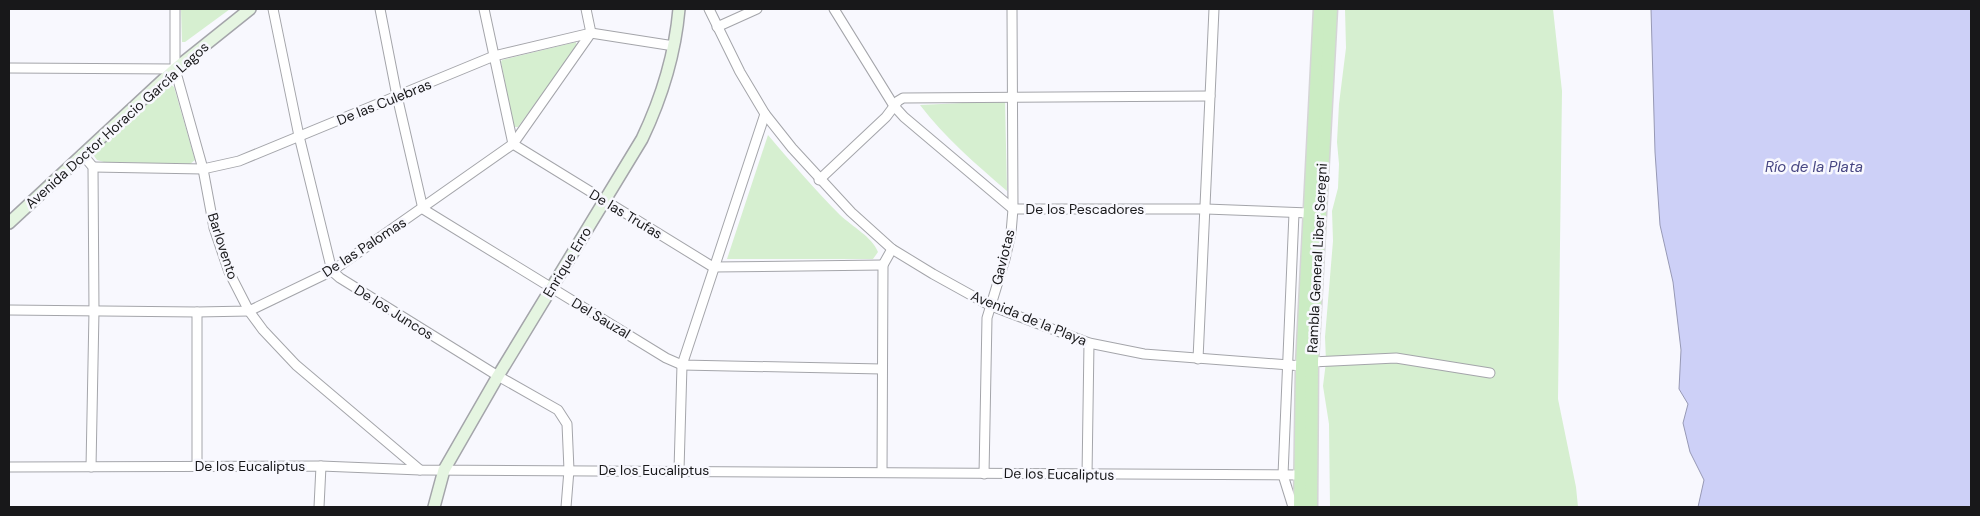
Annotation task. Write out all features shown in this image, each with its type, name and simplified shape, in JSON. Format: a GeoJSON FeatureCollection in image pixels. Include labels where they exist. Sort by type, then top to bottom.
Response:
{"type":"FeatureCollection","features":[{"type":"Feature","properties":{"kind":"main road","name":"Rambla General Liber Seregni"},"geometry":{"type":"LineString","coordinates":[[1310,507],[1307,364],[1309,213],[1320,9]]}},
{"type":"Feature","properties":{"kind":"main road","name":"Rambla General Liber Seregni"},"geometry":{"type":"LineString","coordinates":[[1300,507],[1300,475],[1330,9]]}},
{"type":"Feature","properties":{"kind":"street","name":"Barlovento"},"geometry":{"type":"LineString","coordinates":[[175,9],[175,69],[203,169],[214,228],[229,272],[249,311],[263,330],[296,365],[420,470]]}},
{"type":"Feature","properties":{"kind":"street","name":"Avenida Doctor Horacio García Lagos"},"geometry":{"type":"LineString","coordinates":[[9,223],[175,69],[250,9]]}},
{"type":"Feature","properties":{"kind":"street"},"geometry":{"type":"LineString","coordinates":[[273,9],[299,136],[332,271]]}},
{"type":"Feature","properties":{"kind":"street"},"geometry":{"type":"LineString","coordinates":[[380,9],[397,96],[423,209]]}},
{"type":"Feature","properties":{"kind":"street"},"geometry":{"type":"LineString","coordinates":[[484,9],[513,144]]}},
{"type":"Feature","properties":{"kind":"street"},"geometry":{"type":"LineString","coordinates":[[586,9],[591,33]]}},
{"type":"Feature","properties":{"kind":"street","name":"Enrique Erro"},"geometry":{"type":"LineString","coordinates":[[434,507],[444,470],[498,376],[642,139],[657,109],[674,46],[678,9]]}},
{"type":"Feature","properties":{"kind":"street","name":"Avenida de la Playa"},"geometry":{"type":"LineString","coordinates":[[709,9],[740,72],[765,114],[819,180],[850,212],[892,250],[989,305],[1089,343],[1144,354],[1287,365],[1396,358],[1490,373]]}},
{"type":"Feature","properties":{"kind":"street"},"geometry":{"type":"LineString","coordinates":[[717,28],[757,9]]}},
{"type":"Feature","properties":{"kind":"street","name":"De los Pescadores"},"geometry":{"type":"LineString","coordinates":[[834,9],[894,106],[904,117],[1013,209],[1206,209],[1309,213]]}},
{"type":"Feature","properties":{"kind":"street","name":"Gaviotas"},"geometry":{"type":"LineString","coordinates":[[984,474],[987,318],[989,305],[1005,259],[1011,233],[1013,209],[1012,9]]}},
{"type":"Feature","properties":{"kind":"street"},"geometry":{"type":"LineString","coordinates":[[1198,359],[1214,9]]}},
{"type":"Feature","properties":{"kind":"street","name":"De las Culebras"},"geometry":{"type":"LineString","coordinates":[[93,167],[203,169],[239,161],[494,56],[591,33],[674,46]]}},
{"type":"Feature","properties":{"kind":"street","name":"De las Palomas"},"geometry":{"type":"LineString","coordinates":[[9,310],[249,311],[332,271],[423,209],[513,144],[591,33]]}},
{"type":"Feature","properties":{"kind":"street"},"geometry":{"type":"LineString","coordinates":[[9,68],[175,69]]}},
{"type":"Feature","properties":{"kind":"street"},"geometry":{"type":"LineString","coordinates":[[819,180],[886,117],[898,101],[903,98],[1210,96]]}},
{"type":"Feature","properties":{"kind":"street"},"geometry":{"type":"LineString","coordinates":[[679,470],[682,365],[765,114]]}},
{"type":"Feature","properties":{"kind":"street","name":"De las Trufas"},"geometry":{"type":"LineString","coordinates":[[513,144],[713,267]]}},
{"type":"Feature","properties":{"kind":"street"},"geometry":{"type":"LineString","coordinates":[[82,154],[93,167],[94,311],[91,467]]}},
{"type":"Feature","properties":{"kind":"street","name":"Del Sauzal"},"geometry":{"type":"LineString","coordinates":[[423,209],[666,358],[682,365],[882,369]]}},
{"type":"Feature","properties":{"kind":"street"},"geometry":{"type":"LineString","coordinates":[[1293,507],[1283,475],[1294,213]]}},
{"type":"Feature","properties":{"kind":"street"},"geometry":{"type":"LineString","coordinates":[[882,472],[883,265],[892,250]]}},
{"type":"Feature","properties":{"kind":"street"},"geometry":{"type":"LineString","coordinates":[[713,267],[883,265]]}},
{"type":"Feature","properties":{"kind":"street","name":"De los Juncos"},"geometry":{"type":"LineString","coordinates":[[332,271],[340,278],[498,376],[558,410],[567,424],[569,470],[566,507]]}},
{"type":"Feature","properties":{"kind":"street"},"geometry":{"type":"LineString","coordinates":[[197,312],[198,466]]}},
{"type":"Feature","properties":{"kind":"street"},"geometry":{"type":"LineString","coordinates":[[1086,475],[1089,343]]}},
{"type":"Feature","properties":{"kind":"street"},"geometry":{"type":"LineString","coordinates":[[319,507],[321,466]]}},
{"type":"Feature","properties":{"kind":"street","name":"De los Eucaliptus"},"geometry":{"type":"LineString","coordinates":[[9,467],[321,466],[420,470],[1300,475]]}},
{"type":"Feature","properties":{"kind":"green space"},"geometry":{"type":"Polygon","coordinates":[[[181,9],[230,9],[185,42],[182,42],[181,9]]]}},
{"type":"Feature","properties":{"kind":"green space"},"geometry":{"type":"Polygon","coordinates":[[[1345,9],[1553,9],[1562,91],[1558,399],[1576,487],[1578,507],[1330,507],[1329,424],[1323,386],[1333,241],[1332,211],[1338,188],[1339,164],[1337,142],[1339,104],[1346,48],[1345,9]]]}},
{"type":"Feature","properties":{"kind":"green space"},"geometry":{"type":"Polygon","coordinates":[[[576,42],[577,46],[518,127],[514,127],[502,60],[576,42]]]}},
{"type":"Feature","properties":{"kind":"green space"},"geometry":{"type":"Polygon","coordinates":[[[170,84],[174,87],[195,160],[190,164],[104,162],[97,160],[92,153],[170,84]]]}},
{"type":"Feature","properties":{"kind":"green space"},"geometry":{"type":"Polygon","coordinates":[[[1005,101],[1007,191],[950,140],[920,105],[1005,101]]]}},
{"type":"Feature","properties":{"kind":"green space"},"geometry":{"type":"Polygon","coordinates":[[[768,135],[840,215],[862,232],[871,242],[878,252],[873,259],[727,259],[768,135]]]}},
{"type":"Feature","properties":{"kind":"water","name":"Río de la Plata"},"geometry":{"type":"Polygon","coordinates":[[[1651,9],[1971,9],[1971,507],[1698,507],[1704,480],[1690,452],[1683,423],[1688,404],[1679,389],[1681,350],[1673,282],[1660,225],[1655,152],[1651,9]]]}}]}
